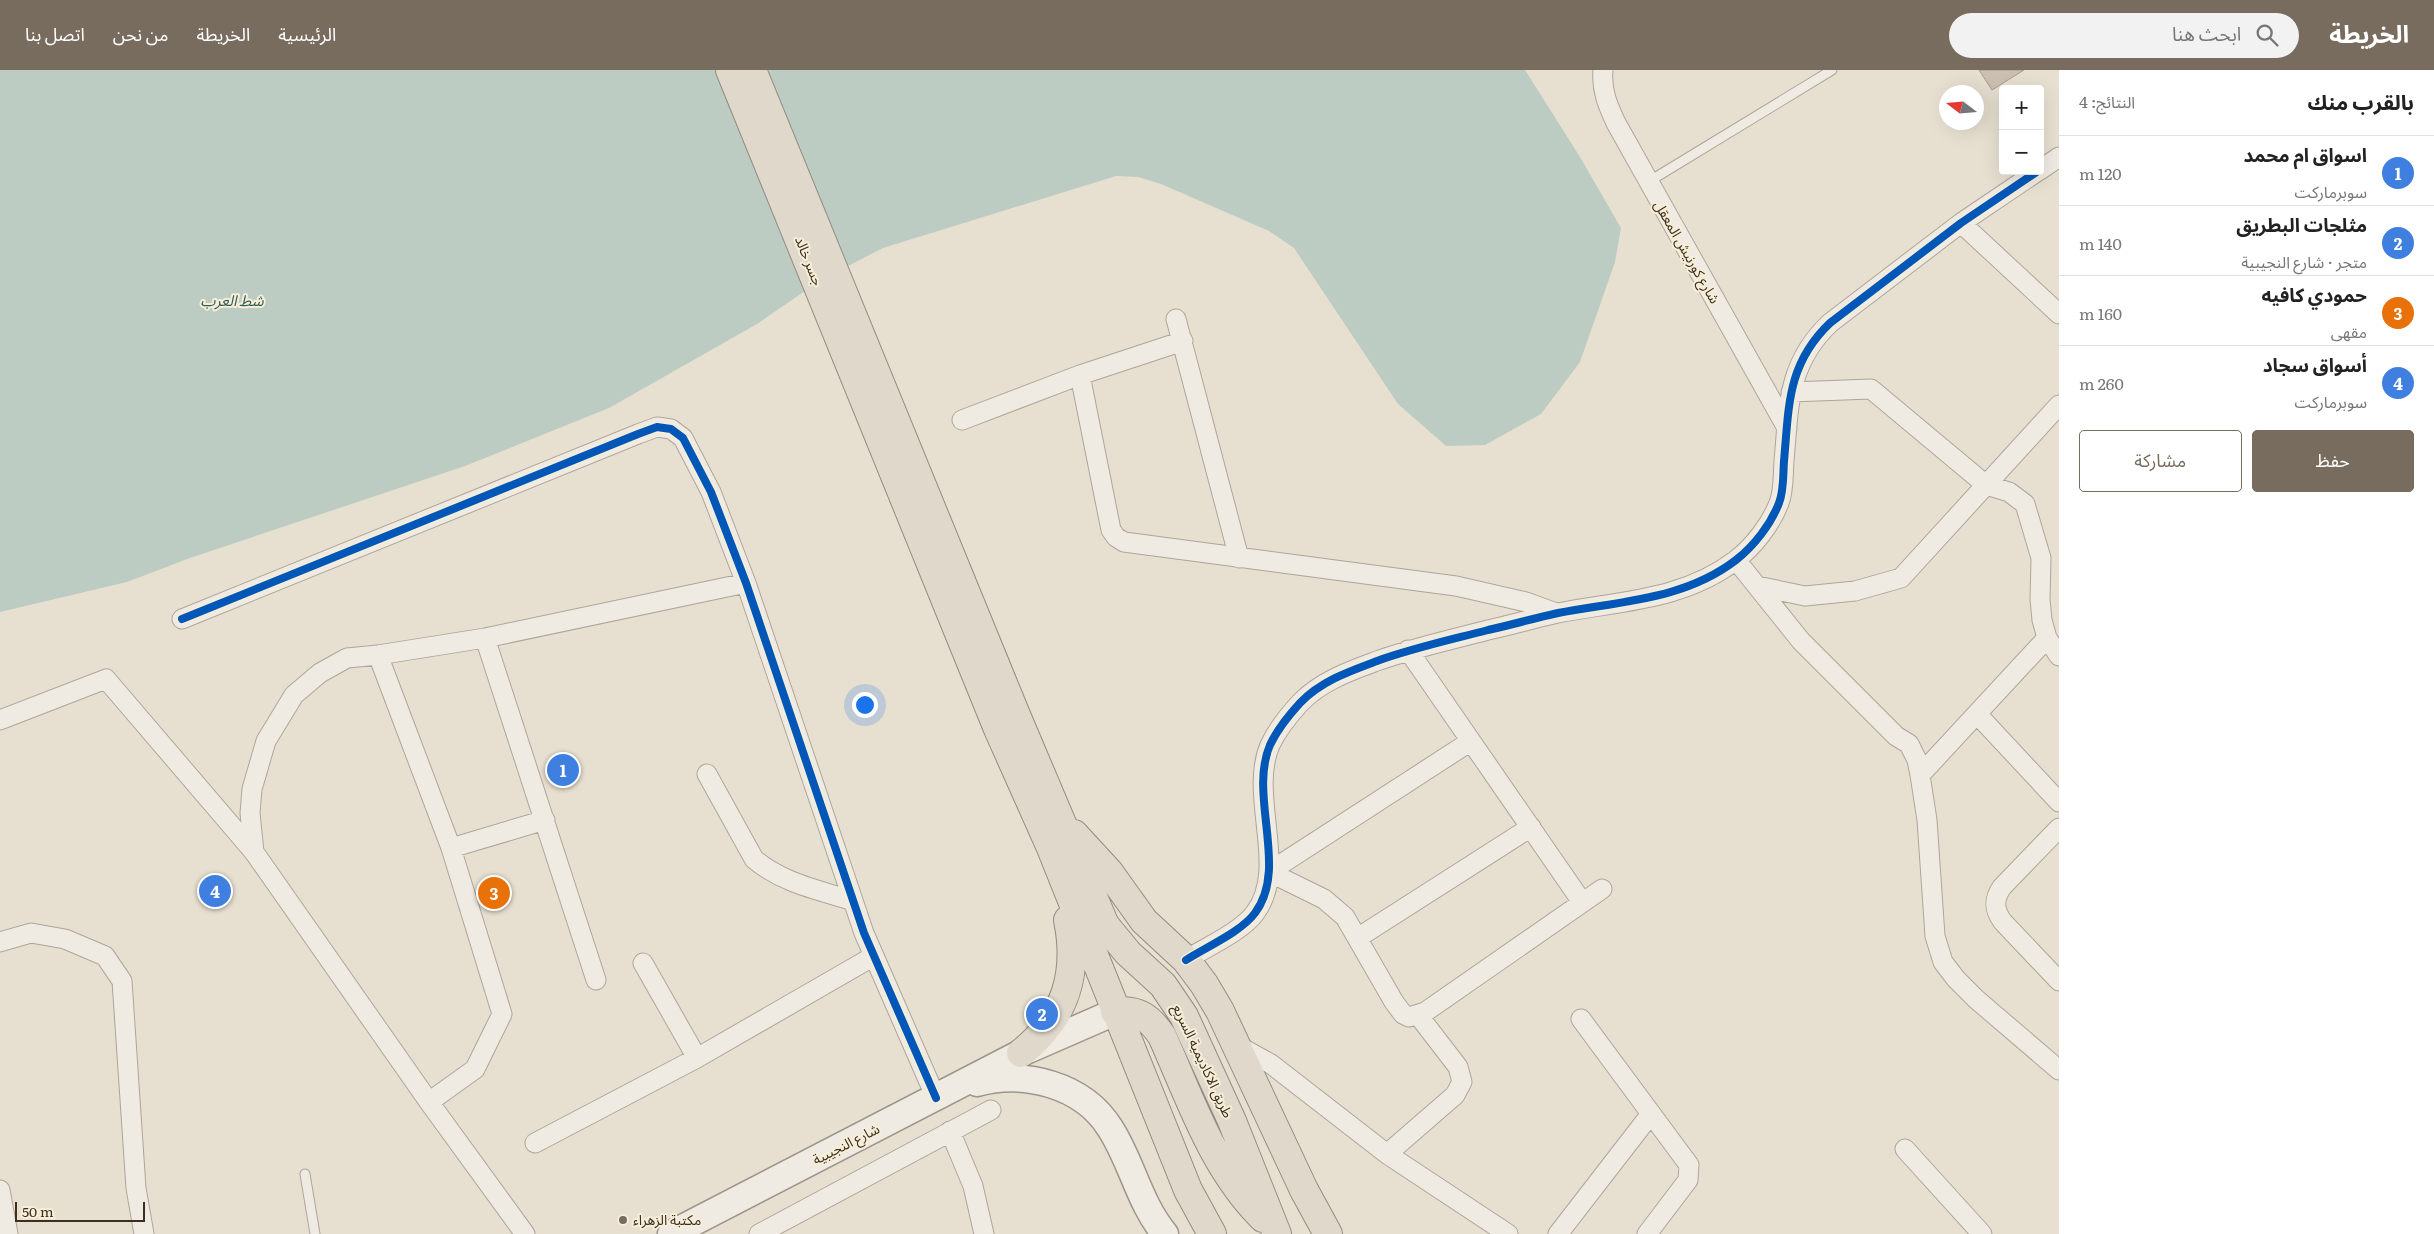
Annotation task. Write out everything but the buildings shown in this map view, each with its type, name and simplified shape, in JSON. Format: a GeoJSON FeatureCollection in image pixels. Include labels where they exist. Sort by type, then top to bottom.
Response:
{"type":"FeatureCollection","features":[{"type":"Feature","properties":{"kind":"highway","name":"جسر خالد"},"geometry":{"type":"LineString","coordinates":[[730,70],[896,448]]}},
{"type":"Feature","properties":{"kind":"highway","name":"جسر خالد"},"geometry":{"type":"LineString","coordinates":[[752,70],[896,448]]}},
{"type":"Feature","properties":{"kind":"highway"},"geometry":{"type":"LineString","coordinates":[[896,448],[1007,722],[1058,870],[1115,1012],[1188,1190],[1212,1234]]}},
{"type":"Feature","properties":{"kind":"highway","name":"طريق الاكاديمية السريع"},"geometry":{"type":"LineString","coordinates":[[1007,722],[1062,823],[1105,925],[1128,952],[1163,984],[1184,1016],[1232,1121],[1275,1231]]}},
{"type":"Feature","properties":{"kind":"highway"},"geometry":{"type":"LineString","coordinates":[[1062,823],[1094,854],[1144,921],[1186,960],[1213,998],[1304,1190],[1328,1234]]}},
{"type":"Feature","properties":{"kind":"highway"},"geometry":{"type":"LineString","coordinates":[[1021,1053],[1039,1038],[1053,1020],[1061,1007],[1070,978],[1072,940],[1058,870]]}},
{"type":"Feature","properties":{"kind":"highway"},"geometry":{"type":"LineString","coordinates":[[1115,1012],[1130,1011],[1139,1013],[1155,1025],[1162,1036],[1224,1169],[1244,1199],[1275,1231]]}},
{"type":"Feature","properties":{"kind":"main road","name":"شارع النجيبية"},"geometry":{"type":"LineString","coordinates":[[671,1234],[1021,1053],[1115,1012]]}},
{"type":"Feature","properties":{"kind":"main road"},"geometry":{"type":"LineString","coordinates":[[941,1095],[986,1080],[1025,1079],[1054,1084],[1079,1097],[1091,1106],[1110,1128],[1149,1212],[1165,1234]]}},
{"type":"Feature","properties":{"kind":"street","name":"شارع كورنيش المعقل"},"geometry":{"type":"LineString","coordinates":[[1603,70],[1602,80],[1606,101],[1648,182],[1787,428]]}},
{"type":"Feature","properties":{"kind":"street"},"geometry":{"type":"LineString","coordinates":[[2044,167],[2059,157]]}},
{"type":"Feature","properties":{"kind":"street"},"geometry":{"type":"LineString","coordinates":[[1186,960],[1243,925],[1254,915],[1266,889],[1269,872],[1264,801],[1265,773],[1270,747],[1283,724],[1302,702],[1323,685],[1346,673],[1408,650],[1556,614],[1667,594],[1710,577],[1736,560],[1755,542],[1771,519],[1780,500],[1791,392],[1799,363],[1816,336],[1830,323],[1961,223],[2032,175]]}},
{"type":"Feature","properties":{"kind":"street"},"geometry":{"type":"LineString","coordinates":[[1961,223],[2059,314]]}},
{"type":"Feature","properties":{"kind":"street"},"geometry":{"type":"LineString","coordinates":[[1176,320],[1239,558]]}},
{"type":"Feature","properties":{"kind":"street"},"geometry":{"type":"LineString","coordinates":[[962,420],[1080,375],[1183,341]]}},
{"type":"Feature","properties":{"kind":"street"},"geometry":{"type":"LineString","coordinates":[[1080,375],[1108,521],[1110,530],[1116,537],[1133,543],[1456,586],[1526,602],[1556,614]]}},
{"type":"Feature","properties":{"kind":"street"},"geometry":{"type":"LineString","coordinates":[[1791,392],[1870,389],[1986,484],[2009,492],[2025,504],[2041,558],[2040,599],[2047,638],[2059,656]]}},
{"type":"Feature","properties":{"kind":"street"},"geometry":{"type":"LineString","coordinates":[[1757,586],[1805,596],[1855,591],[1901,578],[2059,405]]}},
{"type":"Feature","properties":{"kind":"street"},"geometry":{"type":"LineString","coordinates":[[182,619],[657,427],[671,429],[683,438],[711,492],[746,583],[853,901],[874,956],[941,1095]]}},
{"type":"Feature","properties":{"kind":"street"},"geometry":{"type":"LineString","coordinates":[[1736,560],[1801,641],[1896,736],[1909,744],[1917,760],[1920,775],[1927,820],[1935,936],[1943,962],[1956,979],[1976,999],[2059,1070]]}},
{"type":"Feature","properties":{"kind":"street"},"geometry":{"type":"LineString","coordinates":[[254,852],[250,813],[252,789],[266,741],[294,695],[320,673],[347,658],[485,638],[746,583]]}},
{"type":"Feature","properties":{"kind":"street"},"geometry":{"type":"LineString","coordinates":[[485,638],[596,980]]}},
{"type":"Feature","properties":{"kind":"street"},"geometry":{"type":"LineString","coordinates":[[1920,775],[2047,638]]}},
{"type":"Feature","properties":{"kind":"street"},"geometry":{"type":"LineString","coordinates":[[1408,650],[1582,902]]}},
{"type":"Feature","properties":{"kind":"street"},"geometry":{"type":"LineString","coordinates":[[378,655],[451,848],[502,1014],[475,1069],[429,1102]]}},
{"type":"Feature","properties":{"kind":"street"},"geometry":{"type":"LineString","coordinates":[[0,720],[106,679],[254,852],[429,1102],[525,1234]]}},
{"type":"Feature","properties":{"kind":"street"},"geometry":{"type":"LineString","coordinates":[[1977,714],[2059,802]]}},
{"type":"Feature","properties":{"kind":"street"},"geometry":{"type":"LineString","coordinates":[[1269,872],[1471,741]]}},
{"type":"Feature","properties":{"kind":"street"},"geometry":{"type":"LineString","coordinates":[[707,774],[744,844],[760,864],[784,878],[853,901]]}},
{"type":"Feature","properties":{"kind":"street"},"geometry":{"type":"LineString","coordinates":[[451,848],[545,820]]}},
{"type":"Feature","properties":{"kind":"street"},"geometry":{"type":"LineString","coordinates":[[1359,937],[1530,827]]}},
{"type":"Feature","properties":{"kind":"street"},"geometry":{"type":"LineString","coordinates":[[2059,828],[2002,887],[1997,895],[1995,905],[1997,914],[2003,922],[2059,981]]}},
{"type":"Feature","properties":{"kind":"street"},"geometry":{"type":"LineString","coordinates":[[1269,872],[1324,899],[1345,917],[1359,937],[1401,1011],[1409,1017],[1418,1016],[1602,889]]}},
{"type":"Feature","properties":{"kind":"street"},"geometry":{"type":"LineString","coordinates":[[0,942],[31,933],[65,939],[105,956],[122,981],[136,1188],[144,1234]]}},
{"type":"Feature","properties":{"kind":"street"},"geometry":{"type":"LineString","coordinates":[[535,1143],[697,1058],[874,956]]}},
{"type":"Feature","properties":{"kind":"street"},"geometry":{"type":"LineString","coordinates":[[643,962],[697,1058]]}},
{"type":"Feature","properties":{"kind":"street"},"geometry":{"type":"LineString","coordinates":[[1387,1154],[1455,1095],[1462,1082],[1458,1068],[1418,1016]]}},
{"type":"Feature","properties":{"kind":"street"},"geometry":{"type":"LineString","coordinates":[[1581,1019],[1650,1115],[1689,1165],[1690,1173],[1688,1180],[1647,1234]]}},
{"type":"Feature","properties":{"kind":"street"},"geometry":{"type":"LineString","coordinates":[[1233,1043],[1271,1064],[1387,1154],[1508,1234]]}},
{"type":"Feature","properties":{"kind":"street"},"geometry":{"type":"LineString","coordinates":[[759,1234],[991,1110]]}},
{"type":"Feature","properties":{"kind":"street"},"geometry":{"type":"LineString","coordinates":[[1558,1234],[1650,1115]]}},
{"type":"Feature","properties":{"kind":"street"},"geometry":{"type":"LineString","coordinates":[[950,1131],[973,1186],[987,1233]]}},
{"type":"Feature","properties":{"kind":"street"},"geometry":{"type":"LineString","coordinates":[[1904,1150],[1982,1234]]}},
{"type":"Feature","properties":{"kind":"street"},"geometry":{"type":"LineString","coordinates":[[0,1190],[8,1234]]}},
{"type":"Feature","properties":{"kind":"lane"},"geometry":{"type":"LineString","coordinates":[[1648,182],[1832,70]]}},
{"type":"Feature","properties":{"kind":"lane"},"geometry":{"type":"LineString","coordinates":[[305,1174],[315,1234]]}},
{"type":"Feature","properties":{"kind":"water","name":"شط العرب"},"geometry":{"type":"Polygon","coordinates":[[[0,70],[1525,70],[1580,157],[1621,228],[1615,262],[1580,362],[1541,414],[1485,445],[1446,446],[1398,404],[1294,248],[1269,231],[1161,184],[1138,177],[1116,176],[883,248],[821,280],[757,324],[609,408],[465,466],[190,558],[127,582],[0,612],[0,70]]]}},
{"type":"Feature","properties":{"kind":"cycle path"},"geometry":{"type":"LineString","coordinates":[[1186,960],[1241,927],[1255,913],[1265,895],[1269,875],[1269,854],[1263,786],[1264,765],[1270,745],[1276,734],[1308,695],[1336,678],[1391,656],[1549,615],[1628,602],[1673,591],[1716,573],[1736,560],[1761,534],[1781,498],[1789,404],[1798,370],[1805,354],[1816,338],[1830,323],[1961,223],[2032,175]]}},
{"type":"Feature","properties":{"kind":"cycle path"},"geometry":{"type":"LineString","coordinates":[[182,619],[638,434],[657,427],[671,429],[683,438],[711,492],[746,583],[864,933],[936,1098]]}},
{"type":"Feature","properties":{"kind":"place","name":"اسواق ام محمد"},"geometry":{"type":"Point","coordinates":[563,770]}},
{"type":"Feature","properties":{"kind":"place","name":"أسواق سجاد"},"geometry":{"type":"Point","coordinates":[215,891]}},
{"type":"Feature","properties":{"kind":"place","name":"حمودي كافيه"},"geometry":{"type":"Point","coordinates":[494,893]}},
{"type":"Feature","properties":{"kind":"place","name":"مثلجات البطريق"},"geometry":{"type":"Point","coordinates":[1042,1014]}},
{"type":"Feature","properties":{"kind":"place","name":"مكتبة الزهراء"},"geometry":{"type":"Point","coordinates":[623,1220]}}]}
